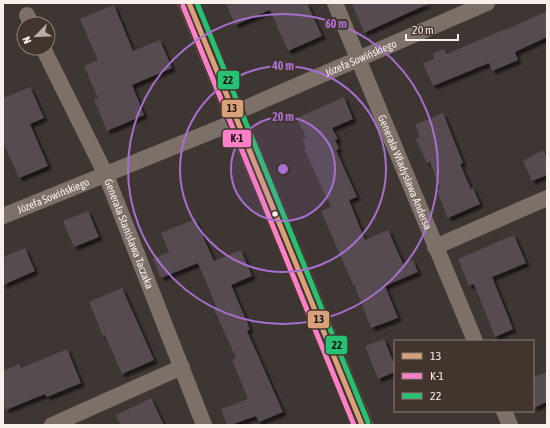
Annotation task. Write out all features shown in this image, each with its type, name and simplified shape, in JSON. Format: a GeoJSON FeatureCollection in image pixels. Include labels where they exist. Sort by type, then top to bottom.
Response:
{"type":"FeatureCollection","features":[{"type":"Feature","properties":{"kind":"main road"},"geometry":{"type":"LineString","coordinates":[[189,3],[362,425]]}},
{"type":"Feature","properties":{"kind":"street","name":"Generała Władysława Andersa"},"geometry":{"type":"LineString","coordinates":[[335,3],[475,340]]}},
{"type":"Feature","properties":{"kind":"street","name":"Józefa Sowińskiego"},"geometry":{"type":"LineString","coordinates":[[3,216],[106,175],[487,3]]}},
{"type":"Feature","properties":{"kind":"street","name":"Generała Stanisława Taczaka"},"geometry":{"type":"LineString","coordinates":[[47,56],[106,175],[204,425]]}},
{"type":"Feature","properties":{"kind":"street"},"geometry":{"type":"LineString","coordinates":[[435,247],[547,198]]}},
{"type":"Feature","properties":{"kind":"street"},"geometry":{"type":"LineString","coordinates":[[52,425],[182,367]]}},
{"type":"Feature","properties":{"kind":"street"},"geometry":{"type":"LineString","coordinates":[[504,412],[510,425]]}},
{"type":"Feature","properties":{"kind":"building"},"geometry":{"type":"Polygon","coordinates":[[[226,3],[307,3],[322,36],[288,51],[270,10],[235,25],[226,3]]]}},
{"type":"Feature","properties":{"kind":"building"},"geometry":{"type":"Polygon","coordinates":[[[352,3],[430,3],[364,33],[352,3]]]}},
{"type":"Feature","properties":{"kind":"building"},"geometry":{"type":"Polygon","coordinates":[[[114,5],[133,51],[160,40],[172,68],[132,85],[144,115],[107,131],[94,100],[98,98],[84,66],[98,60],[80,19],[114,5]]]}},
{"type":"Feature","properties":{"kind":"building"},"geometry":{"type":"Polygon","coordinates":[[[547,11],[547,37],[515,52],[518,60],[492,71],[489,63],[433,86],[423,63],[434,59],[433,53],[444,49],[447,54],[505,29],[506,30],[547,11]]]}},
{"type":"Feature","properties":{"kind":"building"},"geometry":{"type":"Polygon","coordinates":[[[30,87],[44,118],[30,124],[48,166],[19,178],[3,142],[3,98],[30,87]]]}},
{"type":"Feature","properties":{"kind":"building"},"geometry":{"type":"Polygon","coordinates":[[[344,97],[353,119],[332,128],[338,139],[335,140],[339,149],[336,150],[357,197],[349,200],[365,240],[388,230],[403,264],[413,260],[418,272],[385,286],[398,318],[371,328],[354,284],[353,285],[321,211],[331,207],[304,149],[306,148],[302,140],[306,138],[297,118],[344,97]]]}},
{"type":"Feature","properties":{"kind":"building"},"geometry":{"type":"Polygon","coordinates":[[[443,113],[463,163],[460,164],[471,189],[473,188],[480,204],[448,218],[436,189],[440,188],[430,162],[427,163],[416,139],[420,137],[415,125],[443,113]]]}},
{"type":"Feature","properties":{"kind":"building"},"geometry":{"type":"Polygon","coordinates":[[[543,150],[547,158],[547,175],[532,181],[523,161],[543,150]]]}},
{"type":"Feature","properties":{"kind":"building"},"geometry":{"type":"Polygon","coordinates":[[[88,211],[99,237],[74,247],[63,221],[88,211]]]}},
{"type":"Feature","properties":{"kind":"building"},"geometry":{"type":"Polygon","coordinates":[[[195,219],[214,261],[241,250],[252,276],[231,285],[250,329],[247,331],[283,412],[259,422],[256,416],[227,425],[221,409],[248,399],[232,360],[236,358],[213,307],[216,306],[198,263],[161,278],[153,259],[169,252],[161,233],[195,219]]]}},
{"type":"Feature","properties":{"kind":"building"},"geometry":{"type":"Polygon","coordinates":[[[514,235],[526,263],[492,277],[513,329],[495,337],[474,284],[469,286],[458,259],[514,235]]]}},
{"type":"Feature","properties":{"kind":"building"},"geometry":{"type":"Polygon","coordinates":[[[25,248],[35,271],[3,285],[3,257],[25,248]]]}},
{"type":"Feature","properties":{"kind":"building"},"geometry":{"type":"Polygon","coordinates":[[[122,288],[154,360],[122,374],[105,335],[103,336],[89,302],[122,288]]]}},
{"type":"Feature","properties":{"kind":"building"},"geometry":{"type":"Polygon","coordinates":[[[384,339],[394,364],[394,372],[378,379],[365,346],[384,339]]]}},
{"type":"Feature","properties":{"kind":"building"},"geometry":{"type":"Polygon","coordinates":[[[67,349],[81,383],[47,397],[45,394],[6,410],[3,402],[3,371],[19,364],[21,368],[67,349]]]}},
{"type":"Feature","properties":{"kind":"building"},"geometry":{"type":"Polygon","coordinates":[[[547,372],[547,402],[534,408],[534,377],[547,372]]]}},
{"type":"Feature","properties":{"kind":"building"},"geometry":{"type":"Polygon","coordinates":[[[151,398],[164,425],[121,425],[116,415],[151,398]]]}},
{"type":"Feature","properties":{"kind":"transit line","name":"13"},"geometry":{"type":"LineString","coordinates":[[189,3],[362,425]]}},
{"type":"Feature","properties":{"kind":"transit line","name":"22"},"geometry":{"type":"LineString","coordinates":[[197,3],[368,422]]}},
{"type":"Feature","properties":{"kind":"transit line","name":"K-1"},"geometry":{"type":"LineString","coordinates":[[183,6],[354,425]]}}]}
